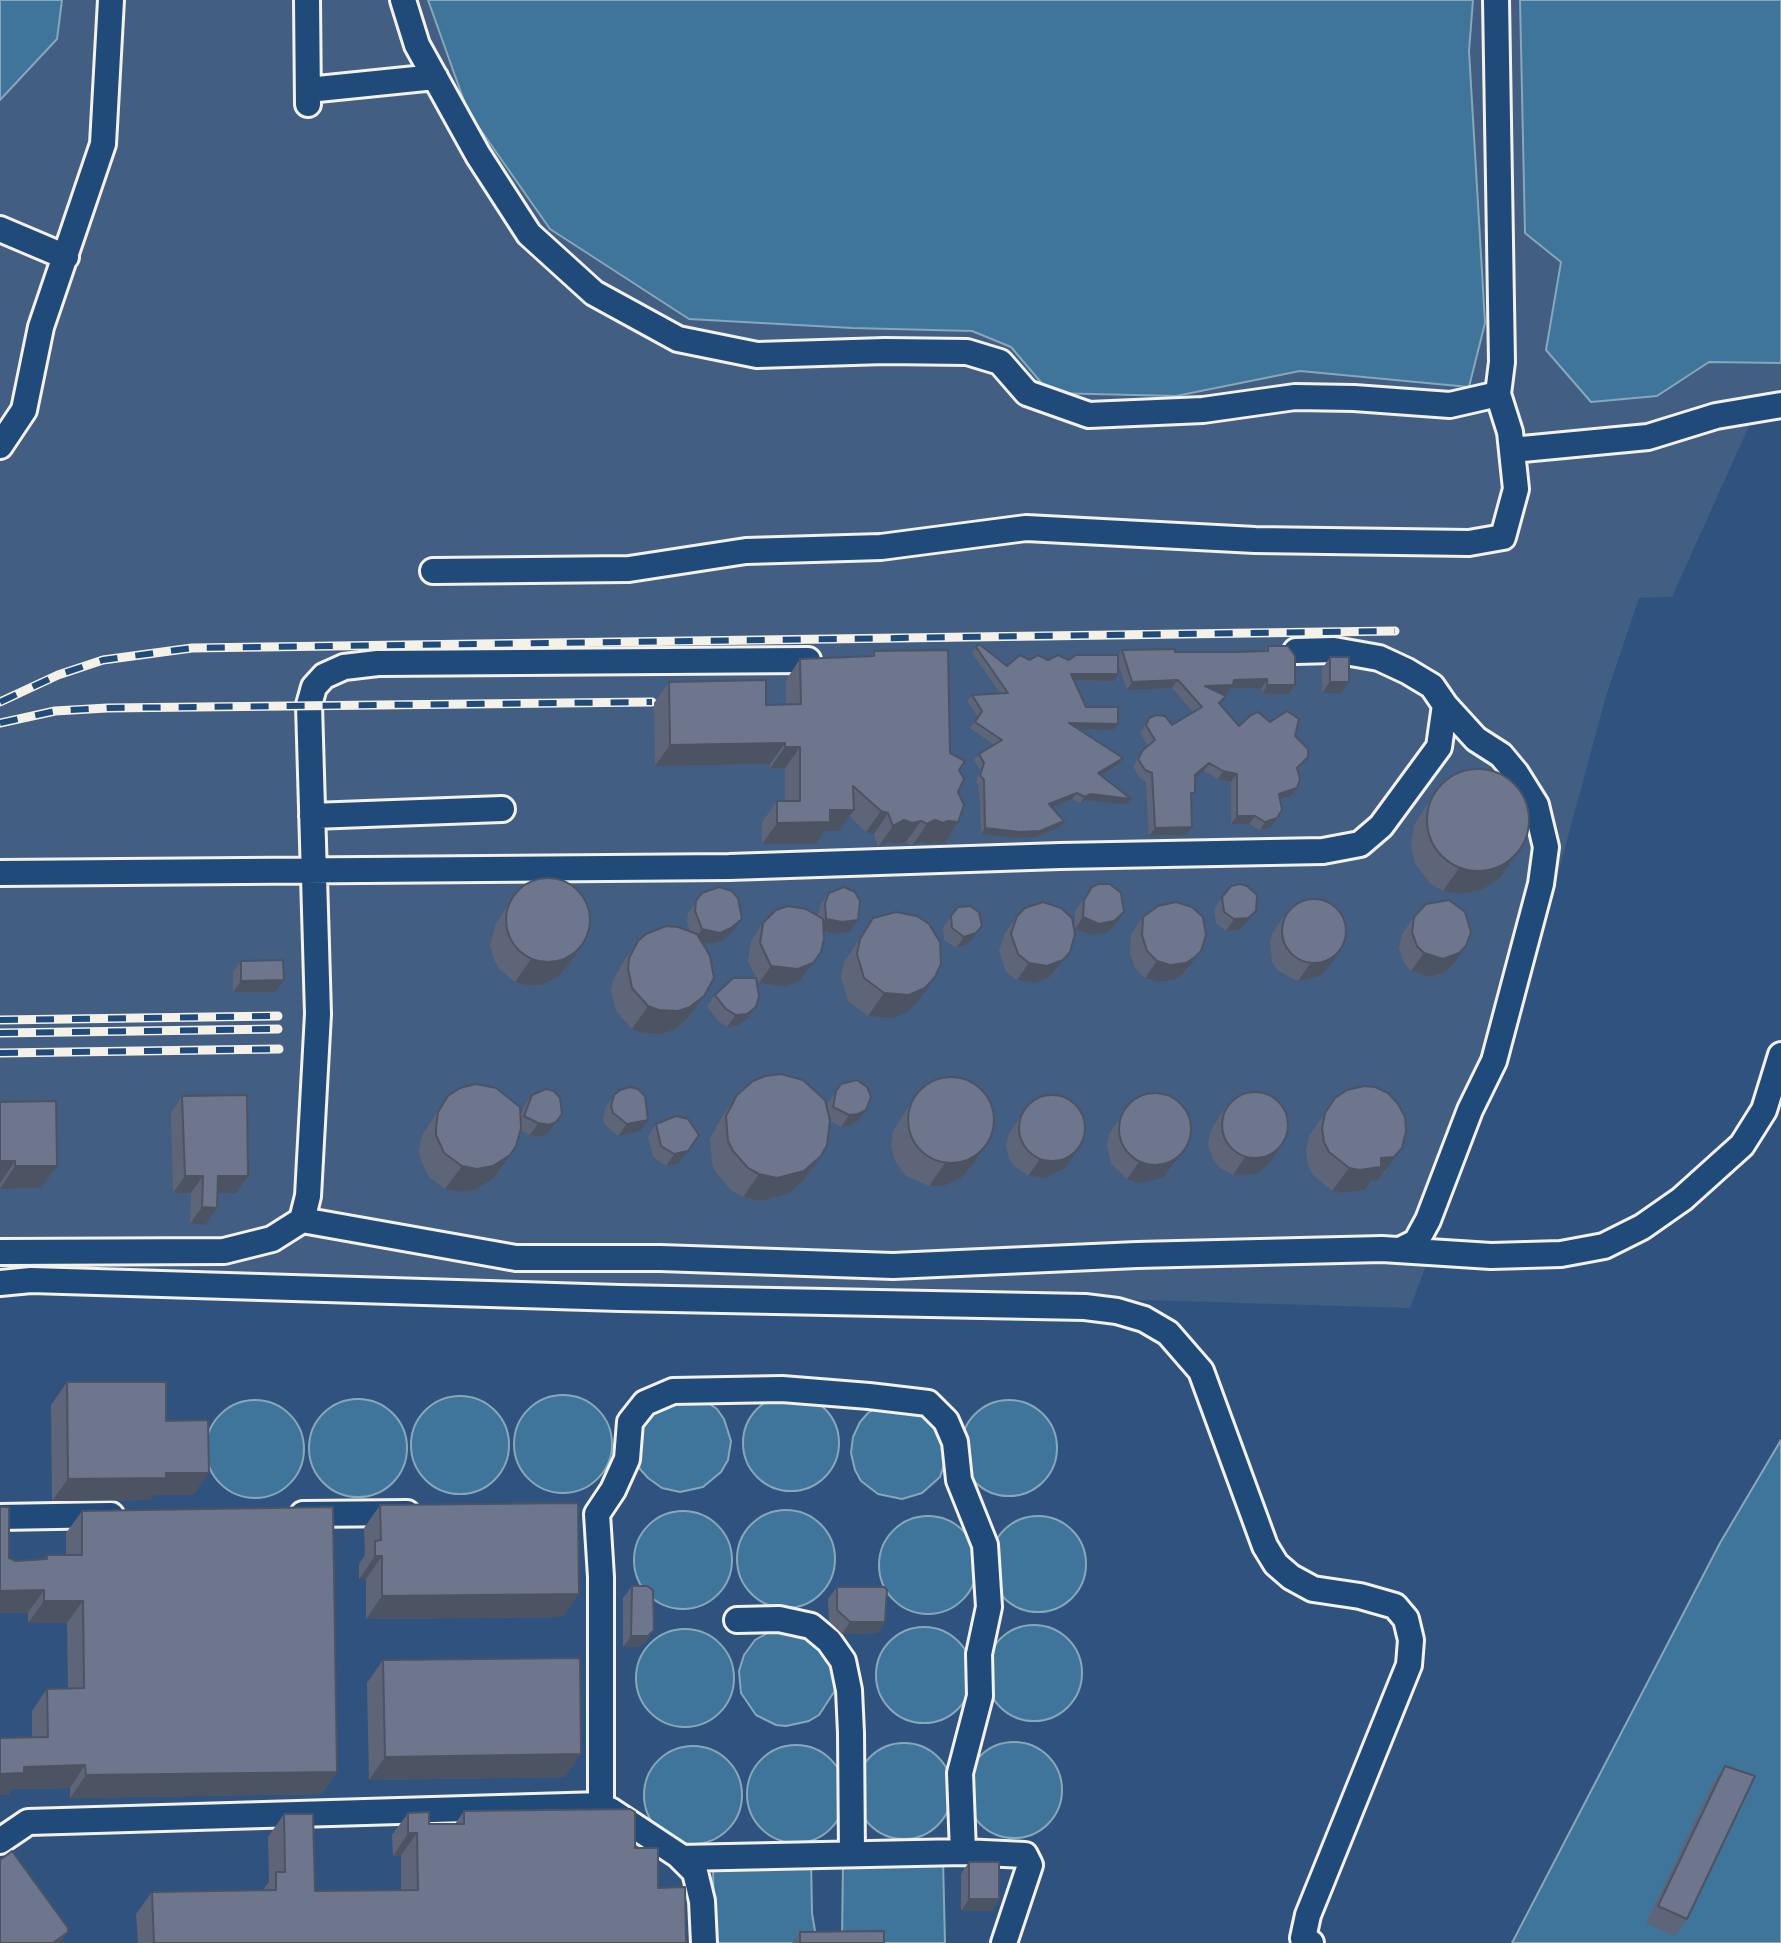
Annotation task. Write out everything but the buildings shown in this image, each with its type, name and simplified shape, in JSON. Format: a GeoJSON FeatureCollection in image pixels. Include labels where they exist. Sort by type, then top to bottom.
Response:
{"type":"FeatureCollection","features":[{"type":"Feature","properties":{"kind":"lane"},"geometry":{"type":"LineString","coordinates":[[0,446],[24,410],[41,327],[103,144],[111,0]]}},
{"type":"Feature","properties":{"kind":"lane"},"geometry":{"type":"LineString","coordinates":[[307,0],[308,97],[435,77]]}},
{"type":"Feature","properties":{"kind":"lane"},"geometry":{"type":"LineString","coordinates":[[403,0],[417,45],[478,155],[529,234],[594,293],[678,339],[757,355],[967,352],[1000,362],[1027,393],[1089,415],[1203,410],[1295,397],[1450,405],[1498,394]]}},
{"type":"Feature","properties":{"kind":"lane"},"geometry":{"type":"LineString","coordinates":[[433,571],[629,569],[746,551],[881,547],[1026,528],[1255,540],[1469,543],[1503,537],[1516,489],[1510,432],[1498,394],[1502,362],[1496,0]]}},
{"type":"Feature","properties":{"kind":"lane"},"geometry":{"type":"LineString","coordinates":[[0,229],[66,257]]}},
{"type":"Feature","properties":{"kind":"lane"},"geometry":{"type":"LineString","coordinates":[[1512,450],[1648,437],[1716,416],[1781,405]]}},
{"type":"Feature","properties":{"kind":"lane"},"geometry":{"type":"LineString","coordinates":[[1296,651],[1334,650],[1379,658],[1432,686],[1476,739],[1501,755],[1516,773],[1536,805],[1546,847],[1541,884],[1494,1061],[1470,1110],[1428,1220],[1416,1242],[1400,1250]]}},
{"type":"Feature","properties":{"kind":"lane"},"geometry":{"type":"LineString","coordinates":[[302,1220],[308,1196],[318,1014],[309,705],[314,687],[324,676],[344,667],[378,663],[808,660]]}},
{"type":"Feature","properties":{"kind":"lane"},"geometry":{"type":"LineString","coordinates":[[0,873],[729,867],[1323,851],[1360,844],[1381,826],[1439,747],[1445,705]]}},
{"type":"Feature","properties":{"kind":"lane"},"geometry":{"type":"LineString","coordinates":[[312,816],[502,809]]}},
{"type":"Feature","properties":{"kind":"lane"},"geometry":{"type":"LineString","coordinates":[[0,1252],[224,1251],[272,1239],[302,1220],[516,1258],[660,1258],[893,1266],[1137,1255],[1400,1250],[1491,1256],[1561,1254],[1604,1246],[1642,1227],[1682,1199],[1742,1145],[1764,1110],[1781,1055]]}},
{"type":"Feature","properties":{"kind":"lane"},"geometry":{"type":"LineString","coordinates":[[0,1283],[31,1280],[620,1298],[1085,1307],[1117,1311],[1144,1319],[1168,1333],[1201,1371],[1265,1546],[1276,1564],[1313,1589],[1360,1596],[1395,1606],[1406,1619],[1411,1640],[1409,1665],[1308,1915],[1303,1938],[1311,1943]]}},
{"type":"Feature","properties":{"kind":"lane"},"geometry":{"type":"LineString","coordinates":[[601,1805],[601,1577],[597,1514],[613,1490],[627,1459],[630,1422],[645,1403],[673,1391],[782,1389],[928,1403],[946,1421],[955,1442],[959,1480],[985,1545],[989,1607],[979,1654],[980,1696],[960,1773],[963,1852]]}},
{"type":"Feature","properties":{"kind":"lane"},"geometry":{"type":"LineString","coordinates":[[568,1511],[597,1514]]}},
{"type":"Feature","properties":{"kind":"lane"},"geometry":{"type":"LineString","coordinates":[[281,1514],[424,1512]]}},
{"type":"Feature","properties":{"kind":"lane"},"geometry":{"type":"LineString","coordinates":[[0,1517],[137,1515]]}},
{"type":"Feature","properties":{"kind":"lane"},"geometry":{"type":"LineString","coordinates":[[737,1620],[779,1619],[811,1626],[829,1641],[843,1661],[849,1690],[852,1854]]}},
{"type":"Feature","properties":{"kind":"lane"},"geometry":{"type":"LineString","coordinates":[[0,1841],[28,1822],[601,1805],[681,1858],[695,1872],[702,1901],[704,1943]]}},
{"type":"Feature","properties":{"kind":"lane"},"geometry":{"type":"LineString","coordinates":[[681,1858],[963,1852],[1025,1855],[1030,1865],[1004,1943]]}},
{"type":"Feature","properties":{"kind":"shaded area"},"geometry":{"type":"Polygon","coordinates":[[[0,0],[1781,0],[1781,414],[1753,417],[1672,597],[1639,598],[1606,696],[1517,1025],[1410,1308],[0,1266],[0,0]]]}},
{"type":"Feature","properties":{"kind":"shaded area"},"geometry":{"type":"Polygon","coordinates":[[[0,0],[62,0],[57,39],[0,100],[0,0]]]}},
{"type":"Feature","properties":{"kind":"shaded area"},"geometry":{"type":"Polygon","coordinates":[[[428,0],[1473,0],[1469,51],[1485,323],[1469,387],[1300,371],[1176,396],[1050,393],[1011,347],[972,331],[689,319],[550,229],[468,112],[428,0]]]}},
{"type":"Feature","properties":{"kind":"shaded area"},"geometry":{"type":"Polygon","coordinates":[[[1520,0],[1781,0],[1781,363],[1709,362],[1657,396],[1591,402],[1546,350],[1561,262],[1525,233],[1520,0]]]}},
{"type":"Feature","properties":{"kind":"shaded area"},"geometry":{"type":"Polygon","coordinates":[[[563,1395],[582,1399],[597,1410],[608,1425],[612,1444],[608,1463],[597,1478],[582,1489],[563,1493],[544,1489],[529,1478],[518,1463],[514,1444],[518,1425],[529,1410],[544,1399],[563,1395]]]}},
{"type":"Feature","properties":{"kind":"shaded area"},"geometry":{"type":"Polygon","coordinates":[[[791,1395],[809,1399],[825,1409],[835,1425],[839,1443],[835,1461],[825,1477],[809,1487],[791,1491],[773,1487],[757,1477],[747,1461],[743,1443],[747,1425],[757,1409],[773,1399],[791,1395]]]}},
{"type":"Feature","properties":{"kind":"shaded area"},"geometry":{"type":"Polygon","coordinates":[[[460,1396],[479,1400],[494,1411],[505,1426],[509,1445],[505,1464],[494,1479],[479,1490],[460,1494],[441,1490],[426,1479],[415,1464],[411,1445],[415,1426],[426,1411],[441,1400],[460,1396]]]}},
{"type":"Feature","properties":{"kind":"shaded area"},"geometry":{"type":"Polygon","coordinates":[[[701,1398],[717,1409],[724,1419],[731,1441],[728,1460],[721,1472],[703,1487],[680,1492],[662,1488],[640,1469],[633,1447],[651,1405],[701,1398]]]}},
{"type":"Feature","properties":{"kind":"shaded area"},"geometry":{"type":"Polygon","coordinates":[[[358,1399],[377,1403],[392,1414],[403,1429],[407,1448],[403,1467],[392,1482],[377,1493],[358,1497],[339,1493],[324,1482],[313,1467],[309,1448],[313,1429],[324,1414],[339,1403],[358,1399]]]}},
{"type":"Feature","properties":{"kind":"shaded area"},"geometry":{"type":"Polygon","coordinates":[[[255,1400],[274,1404],[289,1415],[300,1430],[304,1449],[300,1468],[289,1483],[274,1494],[255,1498],[236,1494],[221,1483],[210,1468],[206,1449],[210,1430],[221,1415],[236,1404],[255,1400]]]}},
{"type":"Feature","properties":{"kind":"shaded area"},"geometry":{"type":"Polygon","coordinates":[[[1009,1400],[1027,1403],[1043,1414],[1054,1430],[1057,1448],[1054,1466],[1043,1482],[1027,1493],[1009,1496],[991,1493],[975,1482],[964,1466],[961,1448],[964,1430],[975,1414],[991,1403],[1009,1400]]]}},
{"type":"Feature","properties":{"kind":"shaded area"},"geometry":{"type":"Polygon","coordinates":[[[883,1404],[930,1412],[948,1453],[940,1477],[922,1493],[902,1499],[878,1494],[861,1481],[855,1470],[851,1453],[853,1437],[868,1413],[883,1404]]]}},
{"type":"Feature","properties":{"kind":"shaded area"},"geometry":{"type":"Polygon","coordinates":[[[1781,1440],[1781,1943],[1512,1943],[1720,1543],[1781,1440]]]}},
{"type":"Feature","properties":{"kind":"shaded area"},"geometry":{"type":"Polygon","coordinates":[[[786,1510],[805,1514],[820,1525],[831,1540],[835,1559],[831,1578],[820,1593],[805,1604],[786,1608],[767,1604],[752,1593],[741,1578],[737,1559],[741,1540],[752,1525],[767,1514],[786,1510]]]}},
{"type":"Feature","properties":{"kind":"shaded area"},"geometry":{"type":"Polygon","coordinates":[[[683,1511],[702,1515],[717,1526],[728,1541],[732,1560],[728,1579],[717,1594],[702,1605],[683,1609],[664,1605],[649,1594],[638,1579],[634,1560],[638,1541],[649,1526],[664,1515],[683,1511]]]}},
{"type":"Feature","properties":{"kind":"shaded area"},"geometry":{"type":"Polygon","coordinates":[[[928,1516],[947,1520],[962,1531],[973,1546],[977,1565],[973,1584],[962,1599],[947,1610],[928,1614],[909,1610],[894,1599],[883,1584],[879,1565],[883,1546],[894,1531],[909,1520],[928,1516]]]}},
{"type":"Feature","properties":{"kind":"shaded area"},"geometry":{"type":"Polygon","coordinates":[[[1038,1516],[1056,1520],[1072,1530],[1082,1546],[1086,1564],[1082,1582],[1072,1598],[1056,1608],[1038,1612],[1020,1608],[1004,1598],[994,1582],[990,1564],[994,1546],[1004,1530],[1020,1520],[1038,1516]]]}},
{"type":"Feature","properties":{"kind":"shaded area"},"geometry":{"type":"Polygon","coordinates":[[[1034,1625],[1052,1629],[1068,1639],[1078,1655],[1082,1673],[1078,1691],[1068,1707],[1052,1717],[1034,1721],[1016,1717],[1000,1707],[990,1691],[986,1673],[990,1655],[1000,1639],[1016,1629],[1034,1625]]]}},
{"type":"Feature","properties":{"kind":"shaded area"},"geometry":{"type":"Polygon","coordinates":[[[915,1627],[933,1627],[951,1635],[964,1648],[972,1666],[969,1694],[951,1715],[933,1723],[915,1723],[897,1715],[884,1702],[876,1684],[876,1666],[884,1648],[897,1635],[915,1627]]]}},
{"type":"Feature","properties":{"kind":"shaded area"},"geometry":{"type":"Polygon","coordinates":[[[685,1629],[704,1633],[719,1644],[730,1659],[734,1678],[730,1697],[719,1712],[704,1723],[685,1727],[666,1723],[651,1712],[640,1697],[636,1678],[640,1659],[651,1644],[666,1633],[685,1629]]]}},
{"type":"Feature","properties":{"kind":"shaded area"},"geometry":{"type":"Polygon","coordinates":[[[793,1629],[829,1652],[836,1683],[834,1692],[819,1715],[809,1721],[776,1725],[756,1715],[741,1693],[739,1671],[744,1655],[755,1640],[773,1630],[793,1629]]]}},
{"type":"Feature","properties":{"kind":"shaded area"},"geometry":{"type":"Polygon","coordinates":[[[1014,1742],[1032,1745],[1048,1756],[1059,1772],[1062,1790],[1059,1808],[1048,1824],[1032,1835],[1014,1838],[996,1835],[980,1824],[969,1808],[966,1790],[969,1772],[980,1756],[996,1745],[1014,1742]]]}},
{"type":"Feature","properties":{"kind":"shaded area"},"geometry":{"type":"Polygon","coordinates":[[[904,1743],[922,1747],[938,1757],[948,1773],[952,1791],[948,1809],[938,1825],[922,1835],[904,1839],[886,1835],[870,1825],[860,1809],[856,1791],[860,1773],[870,1757],[886,1747],[904,1743]]]}},
{"type":"Feature","properties":{"kind":"shaded area"},"geometry":{"type":"Polygon","coordinates":[[[796,1745],[815,1749],[830,1760],[841,1775],[845,1794],[841,1813],[830,1828],[815,1839],[796,1843],[777,1839],[762,1828],[751,1813],[747,1794],[751,1775],[762,1760],[777,1749],[796,1745]]]}},
{"type":"Feature","properties":{"kind":"shaded area"},"geometry":{"type":"Polygon","coordinates":[[[693,1746],[712,1750],[727,1761],[738,1776],[742,1795],[738,1814],[727,1829],[712,1840],[693,1844],[674,1840],[659,1829],[648,1814],[644,1795],[648,1776],[659,1761],[674,1750],[693,1746]]]}},
{"type":"Feature","properties":{"kind":"shaded area"},"geometry":{"type":"Polygon","coordinates":[[[943,1859],[945,1943],[842,1943],[843,1860],[943,1859]]]}},
{"type":"Feature","properties":{"kind":"shaded area"},"geometry":{"type":"Polygon","coordinates":[[[811,1861],[812,1913],[817,1943],[714,1943],[713,1862],[811,1861]]]}},
{"type":"Feature","properties":{"kind":"railway"},"geometry":{"type":"LineString","coordinates":[[0,702],[58,675],[103,660],[192,648],[1395,631]]}},
{"type":"Feature","properties":{"kind":"railway"},"geometry":{"type":"LineString","coordinates":[[0,723],[55,711],[107,708],[652,702]]}},
{"type":"Feature","properties":{"kind":"railway"},"geometry":{"type":"LineString","coordinates":[[0,1020],[278,1016]]}},
{"type":"Feature","properties":{"kind":"railway"},"geometry":{"type":"LineString","coordinates":[[0,1033],[278,1029]]}},
{"type":"Feature","properties":{"kind":"railway"},"geometry":{"type":"LineString","coordinates":[[0,1053],[279,1049]]}}]}
